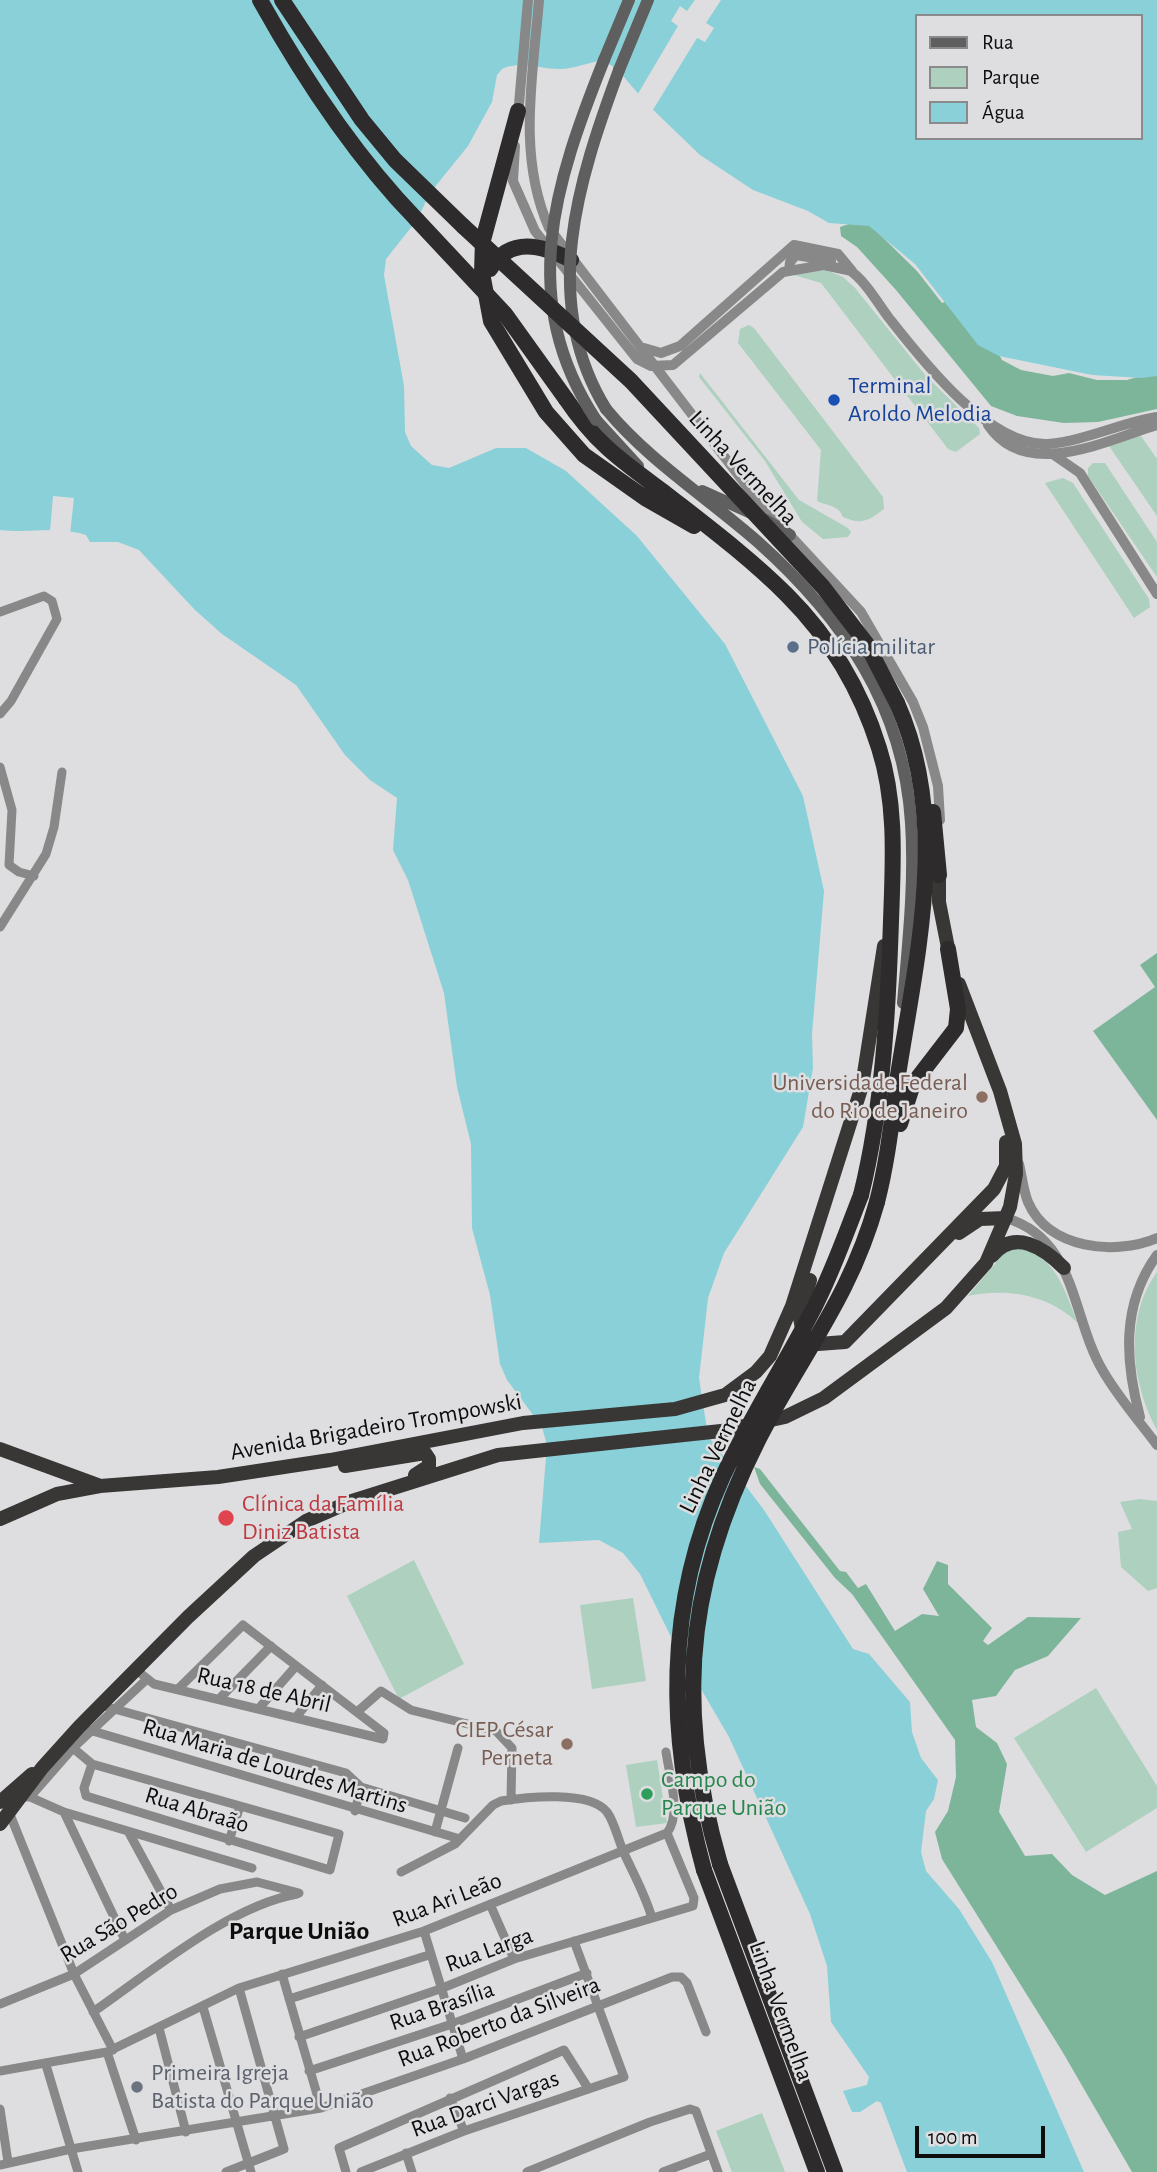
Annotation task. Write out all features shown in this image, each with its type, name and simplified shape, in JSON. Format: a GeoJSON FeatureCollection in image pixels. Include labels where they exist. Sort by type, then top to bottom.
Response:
{"type":"FeatureCollection","features":[{"type":"Feature","properties":{"kind":"highway","name":"Linha Vermelha"},"geometry":{"type":"LineString","coordinates":[[260,0],[341,130],[396,198],[498,304],[603,447],[727,543],[807,617],[842,665],[857,691],[880,749],[887,780],[893,841],[888,996],[875,1121],[861,1195],[827,1282],[724,1475],[691,1568],[679,1637],[676,1694],[681,1768],[704,1870],[787,2069],[817,2172]]}},
{"type":"Feature","properties":{"kind":"highway","name":"Linha Vermelha"},"geometry":{"type":"LineString","coordinates":[[282,0],[338,87],[395,160],[631,381],[836,602],[875,657],[898,705],[913,753],[920,790],[925,874],[914,984],[886,1166],[869,1231],[842,1296],[747,1462],[729,1503],[706,1572],[695,1639],[692,1696],[701,1793],[769,2021]]}},
{"type":"Feature","properties":{"kind":"highway"},"geometry":{"type":"LineString","coordinates":[[523,104],[483,240],[485,295],[491,321],[501,342],[546,412],[584,455],[645,498],[727,543]]}},
{"type":"Feature","properties":{"kind":"highway"},"geometry":{"type":"LineString","coordinates":[[485,295],[489,271],[502,254],[522,246],[548,248],[571,260]]}},
{"type":"Feature","properties":{"kind":"highway"},"geometry":{"type":"LineString","coordinates":[[898,705],[924,759],[939,875]]}},
{"type":"Feature","properties":{"kind":"highway","name":"Avenida Brigadeiro Trompowski"},"geometry":{"type":"LineString","coordinates":[[3,1813],[25,1797],[42,1768],[107,1708],[135,1669],[197,1608],[270,1544],[328,1510],[485,1458],[721,1431],[785,1417],[824,1398],[946,1308],[986,1262],[1006,1218],[1015,1184],[1015,1144],[947,949],[939,902],[939,875]]}},
{"type":"Feature","properties":{"kind":"highway","name":"Linha Vermelha"},"geometry":{"type":"LineString","coordinates":[[821,1217],[867,1068],[891,903]]}},
{"type":"Feature","properties":{"kind":"highway"},"geometry":{"type":"LineString","coordinates":[[886,1166],[913,1084],[956,1028],[958,1009],[947,949]]}},
{"type":"Feature","properties":{"kind":"highway"},"geometry":{"type":"LineString","coordinates":[[821,1217],[812,1274],[800,1318],[803,1334],[813,1342],[826,1345],[845,1342],[994,1189],[1003,1175],[1007,1157],[1003,1104]]}},
{"type":"Feature","properties":{"kind":"highway","name":"Avenida Brigadeiro Trompowski"},"geometry":{"type":"LineString","coordinates":[[0,1520],[57,1494],[100,1486],[218,1477],[523,1423],[695,1406],[725,1395],[770,1356],[782,1333],[821,1217]]}},
{"type":"Feature","properties":{"kind":"highway"},"geometry":{"type":"LineString","coordinates":[[919,1267],[976,1221],[987,1217],[1006,1218]]}},
{"type":"Feature","properties":{"kind":"highway"},"geometry":{"type":"LineString","coordinates":[[986,1262],[1002,1246],[1019,1242],[1041,1249],[1064,1268]]}},
{"type":"Feature","properties":{"kind":"highway"},"geometry":{"type":"LineString","coordinates":[[0,1449],[100,1486]]}},
{"type":"Feature","properties":{"kind":"highway"},"geometry":{"type":"LineString","coordinates":[[282,1467],[309,1471],[420,1452],[428,1456],[430,1462],[426,1469],[386,1490]]}},
{"type":"Feature","properties":{"kind":"highway"},"geometry":{"type":"LineString","coordinates":[[3,1813],[21,1782],[42,1768]]}},
{"type":"Feature","properties":{"kind":"highway","name":"Linha Vermelha"},"geometry":{"type":"LineString","coordinates":[[787,2069],[835,2172]]}},
{"type":"Feature","properties":{"kind":"main road"},"geometry":{"type":"LineString","coordinates":[[629,0],[563,167],[550,245],[552,302],[567,364],[596,420],[664,493]]}},
{"type":"Feature","properties":{"kind":"main road"},"geometry":{"type":"LineString","coordinates":[[648,0],[600,121],[570,235],[568,283],[573,327],[588,375],[606,409],[683,481],[758,516],[790,535]]}},
{"type":"Feature","properties":{"kind":"main road","name":"Linha Vermelha"},"geometry":{"type":"LineString","coordinates":[[683,481],[758,542],[832,617],[870,677],[887,716],[905,776],[911,823],[911,892],[898,1077]]}},
{"type":"Feature","properties":{"kind":"street"},"geometry":{"type":"LineString","coordinates":[[523,104],[528,0]]}},
{"type":"Feature","properties":{"kind":"street"},"geometry":{"type":"LineString","coordinates":[[523,104],[539,0]]}},
{"type":"Feature","properties":{"kind":"street","name":"Avenida Brigadeiro Trompowski"},"geometry":{"type":"LineString","coordinates":[[523,104],[513,181],[530,223],[637,359],[656,367]]}},
{"type":"Feature","properties":{"kind":"street","name":"Avenida Brigadeiro Trompowski"},"geometry":{"type":"LineString","coordinates":[[523,104],[537,194],[549,228],[571,260],[644,348],[759,502],[861,612],[913,702],[938,786],[939,875]]}},
{"type":"Feature","properties":{"kind":"street"},"geometry":{"type":"LineString","coordinates":[[644,348],[654,352],[668,351],[686,342],[790,247],[813,247],[842,258],[927,363],[985,420],[996,435],[1012,446],[1031,453],[1054,454],[1154,421]]}},
{"type":"Feature","properties":{"kind":"street"},"geometry":{"type":"LineString","coordinates":[[656,367],[676,363],[751,296],[789,270],[792,258],[801,254],[833,261],[852,271]]}},
{"type":"Feature","properties":{"kind":"street"},"geometry":{"type":"LineString","coordinates":[[676,363],[683,402]]}},
{"type":"Feature","properties":{"kind":"street"},"geometry":{"type":"LineString","coordinates":[[985,420],[1017,439],[1048,444],[1154,421]]}},
{"type":"Feature","properties":{"kind":"street"},"geometry":{"type":"LineString","coordinates":[[1054,454],[1080,473],[1157,594]]}},
{"type":"Feature","properties":{"kind":"street"},"geometry":{"type":"LineString","coordinates":[[0,612],[44,596],[52,601],[57,619],[11,701],[0,714]]}},
{"type":"Feature","properties":{"kind":"street"},"geometry":{"type":"LineString","coordinates":[[0,766],[12,829],[9,865],[34,876]]}},
{"type":"Feature","properties":{"kind":"street"},"geometry":{"type":"LineString","coordinates":[[0,927],[34,876],[50,843],[62,772]]}},
{"type":"Feature","properties":{"kind":"street"},"geometry":{"type":"LineString","coordinates":[[1015,1144],[1027,1202],[1037,1217],[1053,1232],[1076,1242],[1103,1247],[1136,1245],[1157,1238]]}},
{"type":"Feature","properties":{"kind":"street"},"geometry":{"type":"LineString","coordinates":[[1006,1218],[1043,1239],[1064,1268],[1103,1372],[1157,1445]]}},
{"type":"Feature","properties":{"kind":"street"},"geometry":{"type":"LineString","coordinates":[[1141,1423],[1129,1372],[1128,1336],[1136,1295],[1157,1255]]}},
{"type":"Feature","properties":{"kind":"street"},"geometry":{"type":"LineString","coordinates":[[178,1689],[243,1625],[357,1712],[381,1691],[411,1710],[496,1731],[512,1748],[511,1800]]}},
{"type":"Feature","properties":{"kind":"street"},"geometry":{"type":"LineString","coordinates":[[221,1697],[271,1646]]}},
{"type":"Feature","properties":{"kind":"street"},"geometry":{"type":"LineString","coordinates":[[260,1707],[296,1666]]}},
{"type":"Feature","properties":{"kind":"street","name":"Rua 18 de Abril"},"geometry":{"type":"LineString","coordinates":[[135,1669],[146,1680],[178,1689],[221,1697],[383,1738],[384,1732],[357,1712]]}},
{"type":"Feature","properties":{"kind":"street"},"geometry":{"type":"LineString","coordinates":[[107,1708],[146,1680]]}},
{"type":"Feature","properties":{"kind":"street"},"geometry":{"type":"LineString","coordinates":[[297,1716],[322,1685]]}},
{"type":"Feature","properties":{"kind":"street"},"geometry":{"type":"LineString","coordinates":[[107,1708],[346,1773],[361,1787],[465,1818]]}},
{"type":"Feature","properties":{"kind":"street"},"geometry":{"type":"LineString","coordinates":[[85,1729],[73,1748],[25,1797],[64,1812],[252,1868]]}},
{"type":"Feature","properties":{"kind":"street","name":"Rua Maria de Lourdes Martins"},"geometry":{"type":"LineString","coordinates":[[85,1729],[355,1811],[460,1839]]}},
{"type":"Feature","properties":{"kind":"street"},"geometry":{"type":"LineString","coordinates":[[73,1748],[92,1764],[240,1806],[229,1841]]}},
{"type":"Feature","properties":{"kind":"street"},"geometry":{"type":"LineString","coordinates":[[435,1832],[458,1748]]}},
{"type":"Feature","properties":{"kind":"street"},"geometry":{"type":"LineString","coordinates":[[666,1752],[673,1805],[673,1822],[667,1833]]}},
{"type":"Feature","properties":{"kind":"street","name":"Rua Abraão"},"geometry":{"type":"LineString","coordinates":[[92,1764],[84,1788],[86,1796],[330,1870],[339,1834],[240,1806]]}},
{"type":"Feature","properties":{"kind":"street"},"geometry":{"type":"LineString","coordinates":[[355,1811],[361,1787]]}},
{"type":"Feature","properties":{"kind":"street"},"geometry":{"type":"LineString","coordinates":[[401,1872],[445,1851],[493,1805],[511,1800],[559,1797],[594,1803],[609,1814],[623,1851],[644,1891],[652,1918]]}},
{"type":"Feature","properties":{"kind":"street"},"geometry":{"type":"LineString","coordinates":[[64,1812],[125,1940]]}},
{"type":"Feature","properties":{"kind":"street"},"geometry":{"type":"LineString","coordinates":[[3,1813],[110,2051],[136,2140]]}},
{"type":"Feature","properties":{"kind":"street"},"geometry":{"type":"LineString","coordinates":[[128,1831],[171,1910]]}},
{"type":"Feature","properties":{"kind":"street","name":"Rua Ari Leão"},"geometry":{"type":"LineString","coordinates":[[0,2071],[46,2065],[110,2051],[239,1988],[424,1931],[667,1833]]}},
{"type":"Feature","properties":{"kind":"street","name":"Rua Larga"},"geometry":{"type":"LineString","coordinates":[[299,2036],[440,1989],[514,1959],[694,1904],[667,1833]]}},
{"type":"Feature","properties":{"kind":"street","name":"Rua São Pedro"},"geometry":{"type":"LineString","coordinates":[[0,2004],[74,1974],[171,1910],[220,1889],[246,1882],[264,1882],[299,1893],[274,1898],[241,1912],[93,2012]]}},
{"type":"Feature","properties":{"kind":"street"},"geometry":{"type":"LineString","coordinates":[[490,1904],[514,1959]]}},
{"type":"Feature","properties":{"kind":"street"},"geometry":{"type":"LineString","coordinates":[[424,1931],[429,1955],[463,2059]]}},
{"type":"Feature","properties":{"kind":"street"},"geometry":{"type":"LineString","coordinates":[[574,1941],[598,2005]]}},
{"type":"Feature","properties":{"kind":"street"},"geometry":{"type":"LineString","coordinates":[[289,1999],[429,1955]]}},
{"type":"Feature","properties":{"kind":"street","name":"Rua Brasília"},"geometry":{"type":"LineString","coordinates":[[309,2071],[452,2024],[587,1973]]}},
{"type":"Feature","properties":{"kind":"street"},"geometry":{"type":"LineString","coordinates":[[282,1974],[321,2108]]}},
{"type":"Feature","properties":{"kind":"street","name":"Rua Roberto da Silveira"},"geometry":{"type":"LineString","coordinates":[[4,2163],[71,2149],[237,2124],[321,2108],[463,2059],[638,1988],[681,1977],[687,1983],[706,2032]]}},
{"type":"Feature","properties":{"kind":"street"},"geometry":{"type":"LineString","coordinates":[[226,2172],[250,2169],[284,2148],[239,1988]]}},
{"type":"Feature","properties":{"kind":"street","name":"Rua Darci Vargas"},"geometry":{"type":"LineString","coordinates":[[361,2172],[409,2163],[464,2131],[624,2077],[598,2005]]}},
{"type":"Feature","properties":{"kind":"street"},"geometry":{"type":"LineString","coordinates":[[203,2007],[250,2169]]}},
{"type":"Feature","properties":{"kind":"street"},"geometry":{"type":"LineString","coordinates":[[159,2028],[186,2132]]}},
{"type":"Feature","properties":{"kind":"street"},"geometry":{"type":"LineString","coordinates":[[346,2172],[339,2148],[564,2050],[589,2088]]}},
{"type":"Feature","properties":{"kind":"street"},"geometry":{"type":"LineString","coordinates":[[46,2065],[78,2172]]}},
{"type":"Feature","properties":{"kind":"street"},"geometry":{"type":"LineString","coordinates":[[450,2098],[464,2131]]}},
{"type":"Feature","properties":{"kind":"street"},"geometry":{"type":"LineString","coordinates":[[0,2109],[4,2163]]}},
{"type":"Feature","properties":{"kind":"street"},"geometry":{"type":"LineString","coordinates":[[527,2172],[690,2109],[696,2111],[718,2172]]}},
{"type":"Feature","properties":{"kind":"street"},"geometry":{"type":"LineString","coordinates":[[663,2172],[711,2154]]}},
{"type":"Feature","properties":{"kind":"green space"},"geometry":{"type":"Polygon","coordinates":[[[864,219],[917,271],[942,303],[956,298],[983,324],[1002,360],[1021,370],[1053,376],[1069,373],[1097,380],[1127,380],[1157,371],[1157,409],[1098,422],[1064,423],[1017,416],[991,406],[896,290],[857,247],[841,236],[840,227],[864,219]]]}},
{"type":"Feature","properties":{"kind":"green space"},"geometry":{"type":"Polygon","coordinates":[[[826,270],[843,277],[855,288],[926,376],[979,428],[980,434],[956,452],[948,449],[821,283],[794,275],[826,270]]]}},
{"type":"Feature","properties":{"kind":"green space"},"geometry":{"type":"Polygon","coordinates":[[[749,325],[754,328],[883,497],[884,509],[874,516],[860,521],[850,519],[843,517],[835,508],[817,501],[821,450],[738,343],[740,329],[749,325]]]}},
{"type":"Feature","properties":{"kind":"green space"},"geometry":{"type":"Polygon","coordinates":[[[700,373],[799,500],[848,528],[851,532],[848,537],[823,539],[802,522],[765,461],[699,377],[700,373]]]}},
{"type":"Feature","properties":{"kind":"green space"},"geometry":{"type":"Polygon","coordinates":[[[1141,436],[1157,459],[1157,516],[1107,443],[1141,436]]]}},
{"type":"Feature","properties":{"kind":"green space"},"geometry":{"type":"Polygon","coordinates":[[[1093,463],[1105,463],[1157,542],[1157,577],[1088,476],[1088,468],[1093,463]]]}},
{"type":"Feature","properties":{"kind":"green space"},"geometry":{"type":"Polygon","coordinates":[[[1063,478],[1073,483],[1149,599],[1150,607],[1134,618],[1045,483],[1063,478]]]}},
{"type":"Feature","properties":{"kind":"green space"},"geometry":{"type":"Polygon","coordinates":[[[1157,953],[1157,1120],[1093,1031],[1155,987],[1140,965],[1157,953]]]}},
{"type":"Feature","properties":{"kind":"green space"},"geometry":{"type":"Polygon","coordinates":[[[1008,1248],[1024,1250],[1046,1262],[1061,1283],[1078,1323],[1053,1305],[1026,1296],[998,1293],[968,1296],[1008,1248]]]}},
{"type":"Feature","properties":{"kind":"green space"},"geometry":{"type":"Polygon","coordinates":[[[1157,1272],[1157,1430],[1141,1392],[1135,1350],[1139,1309],[1157,1272]]]}},
{"type":"Feature","properties":{"kind":"green space"},"geometry":{"type":"Polygon","coordinates":[[[754,1467],[760,1469],[840,1571],[846,1572],[858,1588],[866,1584],[895,1631],[922,1614],[939,1616],[923,1589],[937,1561],[948,1565],[948,1584],[992,1628],[983,1641],[988,1645],[1028,1617],[1081,1618],[1048,1656],[1015,1670],[996,1696],[972,1700],[976,1727],[997,1743],[1007,1764],[999,1812],[1025,1856],[1052,1854],[1072,1875],[1105,1895],[1157,1871],[1157,2172],[1132,2172],[1062,2051],[942,1859],[935,1832],[948,1811],[956,1777],[955,1740],[852,1594],[835,1578],[760,1484],[754,1467]]]}},
{"type":"Feature","properties":{"kind":"green space"},"geometry":{"type":"Polygon","coordinates":[[[1140,1499],[1157,1501],[1157,1588],[1148,1591],[1121,1567],[1118,1532],[1132,1529],[1120,1502],[1140,1499]]]}},
{"type":"Feature","properties":{"kind":"green space"},"geometry":{"type":"Polygon","coordinates":[[[414,1560],[464,1664],[399,1699],[347,1596],[414,1560]]]}},
{"type":"Feature","properties":{"kind":"green space"},"geometry":{"type":"Polygon","coordinates":[[[633,1598],[646,1681],[592,1689],[580,1605],[633,1598]]]}},
{"type":"Feature","properties":{"kind":"green space"},"geometry":{"type":"Polygon","coordinates":[[[1096,1688],[1157,1786],[1157,1808],[1086,1852],[1014,1738],[1096,1688]]]}},
{"type":"Feature","properties":{"kind":"green space","name":"Campo do Parque União"},"geometry":{"type":"Polygon","coordinates":[[[657,1760],[667,1823],[636,1827],[626,1765],[657,1760]]]}},
{"type":"Feature","properties":{"kind":"green space"},"geometry":{"type":"Polygon","coordinates":[[[762,2113],[785,2172],[732,2172],[716,2131],[762,2113]]]}},
{"type":"Feature","properties":{"kind":"water"},"geometry":{"type":"Polygon","coordinates":[[[0,0],[1157,0],[1157,376],[1142,378],[1092,375],[999,356],[978,345],[915,264],[869,226],[829,223],[808,211],[753,190],[700,155],[646,103],[618,70],[603,60],[563,69],[516,65],[502,69],[497,75],[492,102],[468,146],[430,193],[417,220],[386,259],[384,275],[404,386],[405,432],[411,446],[432,465],[449,468],[496,448],[526,448],[566,471],[637,536],[725,644],[803,796],[824,891],[812,1034],[813,1068],[803,1127],[724,1253],[708,1298],[699,1378],[708,1436],[764,1510],[853,1649],[869,1654],[910,1702],[912,1732],[921,1758],[938,1780],[934,1799],[926,1811],[921,1852],[926,1871],[959,1909],[992,1962],[1084,2172],[907,2172],[881,2103],[877,2101],[860,2112],[852,2112],[843,2091],[867,2085],[869,2077],[831,2022],[827,1966],[810,1914],[729,1737],[673,1641],[640,1574],[623,1553],[599,1540],[539,1543],[547,1445],[542,1427],[507,1380],[500,1364],[490,1295],[472,1228],[471,1144],[457,1087],[444,993],[408,880],[393,850],[397,798],[370,780],[345,755],[296,685],[222,634],[195,610],[139,550],[118,542],[90,542],[86,535],[74,532],[0,530],[0,0]]]}},
{"type":"Feature","properties":{"kind":"pier"},"geometry":{"type":"Polygon","coordinates":[[[695,0],[721,0],[706,23],[714,28],[705,42],[697,38],[651,113],[636,97],[678,26],[671,21],[680,6],[687,11],[695,0]]]}},
{"type":"Feature","properties":{"kind":"pier"},"geometry":{"type":"Polygon","coordinates":[[[53,496],[74,498],[70,534],[50,531],[53,496]]]}},
{"type":"Feature","properties":{"kind":"place","name":"Terminal Aroldo Melodia"},"geometry":{"type":"Point","coordinates":[834,400]}},
{"type":"Feature","properties":{"kind":"place","name":"Polícia militar"},"geometry":{"type":"Point","coordinates":[793,647]}},
{"type":"Feature","properties":{"kind":"place","name":"Universidade Federal do Rio de Janeiro"},"geometry":{"type":"Point","coordinates":[982,1097]}},
{"type":"Feature","properties":{"kind":"place","name":"Clínica da Família Diniz Batista"},"geometry":{"type":"Point","coordinates":[226,1518]}},
{"type":"Feature","properties":{"kind":"place","name":"CIEP César Perneta"},"geometry":{"type":"Point","coordinates":[567,1744]}},
{"type":"Feature","properties":{"kind":"place","name":"Campo do Parque União"},"geometry":{"type":"Point","coordinates":[647,1794]}},
{"type":"Feature","properties":{"kind":"place","name":"Primeira Igreja Batista do Parque União"},"geometry":{"type":"Point","coordinates":[137,2087]}},
{"type":"Feature","properties":{"kind":"district","name":"Parque União"},"geometry":{"type":"Point","coordinates":[299,1931]}}]}
